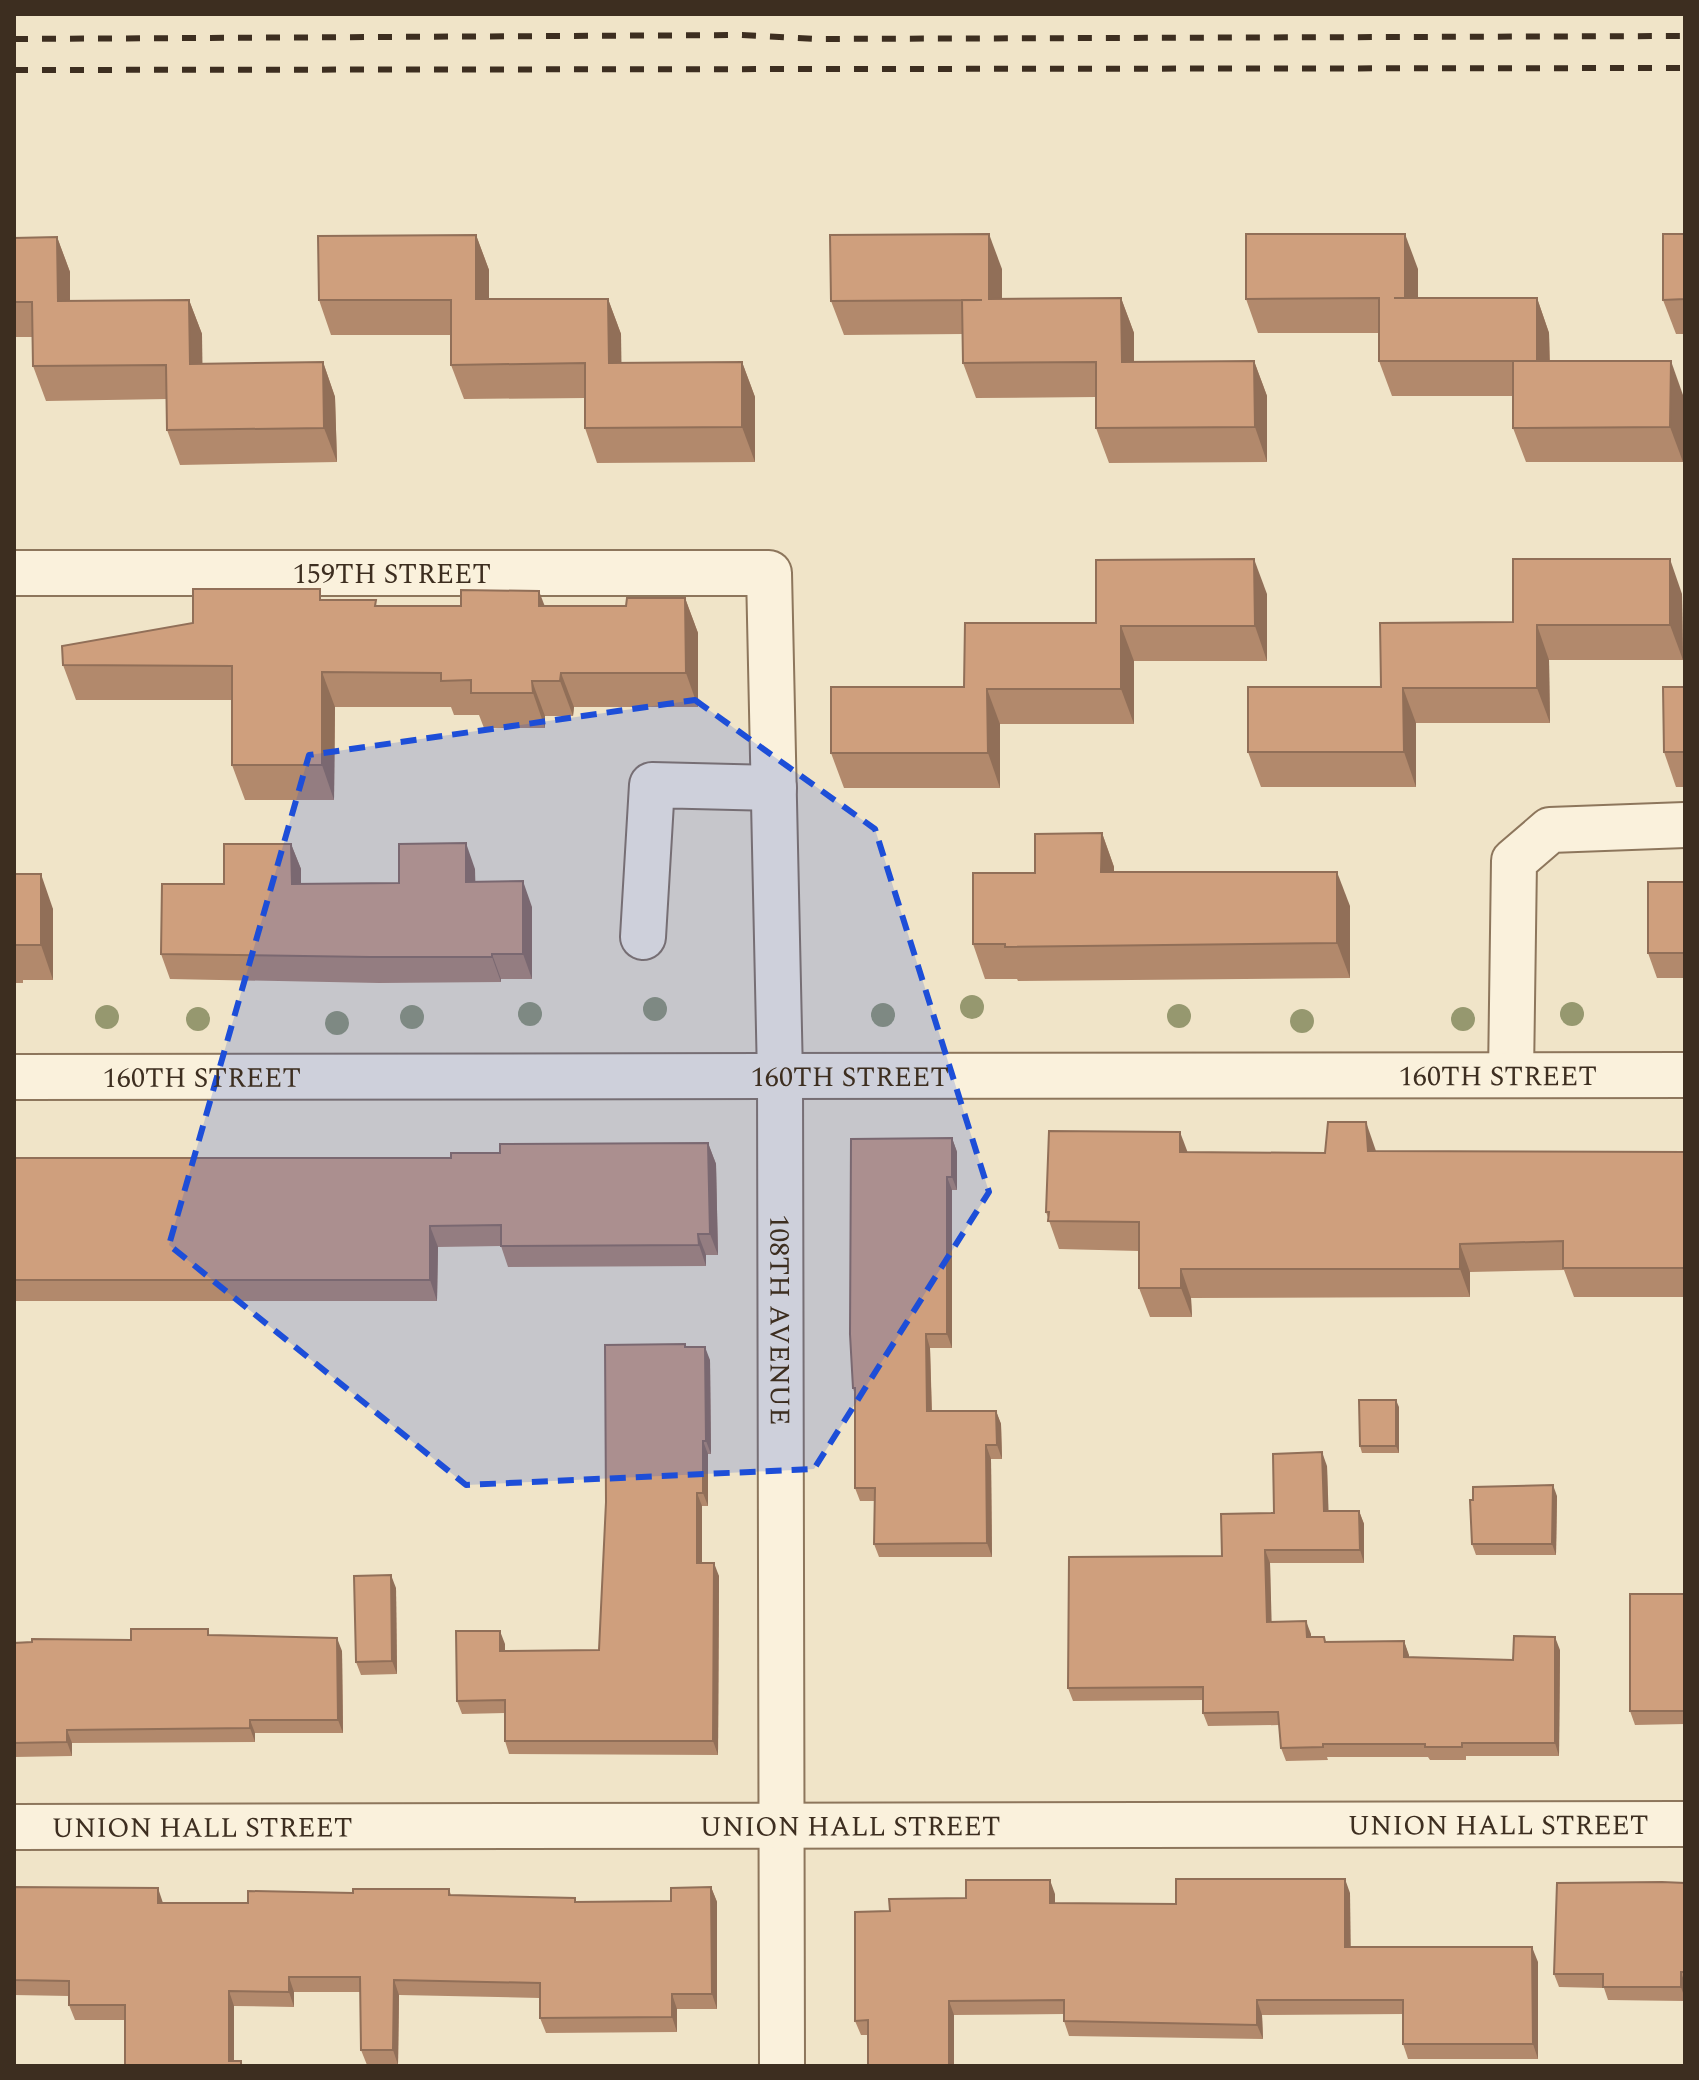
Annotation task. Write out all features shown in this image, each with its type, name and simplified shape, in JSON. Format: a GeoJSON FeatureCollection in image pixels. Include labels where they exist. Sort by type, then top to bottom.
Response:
{"type":"FeatureCollection","features":[{"type":"Feature","properties":{"kind":"street","name":"159TH STREET"},"geometry":{"type":"LineString","coordinates":[[14,573],[769,573]]}},
{"type":"Feature","properties":{"kind":"street","name":"108TH AVENUE"},"geometry":{"type":"LineString","coordinates":[[769,573],[780,1076],[782,2066]]}},
{"type":"Feature","properties":{"kind":"street"},"geometry":{"type":"LineString","coordinates":[[643,937],[652,785],[774,788]]}},
{"type":"Feature","properties":{"kind":"street"},"geometry":{"type":"LineString","coordinates":[[1511,1075],[1514,861],[1550,830],[1685,825]]}},
{"type":"Feature","properties":{"kind":"street","name":"160TH STREET"},"geometry":{"type":"LineString","coordinates":[[14,1077],[1685,1075]]}},
{"type":"Feature","properties":{"kind":"street","name":"UNION HALL STREET"},"geometry":{"type":"LineString","coordinates":[[14,1827],[1685,1824]]}},
{"type":"Feature","properties":{"kind":"highlighted area"},"geometry":{"type":"Polygon","coordinates":[[[695,700],[875,829],[989,1192],[814,1469],[466,1485],[169,1245],[309,755],[695,700]]]}},
{"type":"Feature","properties":{"kind":"building"},"geometry":{"type":"Polygon","coordinates":[[[989,234],[989,299],[1121,298],[1122,362],[1254,361],[1255,427],[1096,428],[1096,362],[963,363],[962,300],[831,301],[830,235],[989,234]]]}},
{"type":"Feature","properties":{"kind":"building"},"geometry":{"type":"Polygon","coordinates":[[[1246,234],[1405,234],[1405,298],[1537,298],[1537,361],[1379,361],[1379,298],[1246,299],[1246,234]]]}},
{"type":"Feature","properties":{"kind":"building"},"geometry":{"type":"Polygon","coordinates":[[[1663,234],[1685,234],[1685,299],[1663,300],[1663,234]]]}},
{"type":"Feature","properties":{"kind":"building"},"geometry":{"type":"Polygon","coordinates":[[[476,235],[476,299],[608,299],[609,363],[742,362],[742,427],[585,428],[585,363],[451,365],[451,300],[319,300],[318,236],[476,235]]]}},
{"type":"Feature","properties":{"kind":"building"},"geometry":{"type":"Polygon","coordinates":[[[57,237],[58,301],[189,300],[190,364],[323,362],[324,428],[167,430],[166,365],[33,366],[32,302],[14,302],[14,238],[57,237]]]}},
{"type":"Feature","properties":{"kind":"building"},"geometry":{"type":"Polygon","coordinates":[[[1513,361],[1671,361],[1670,427],[1513,428],[1513,361]]]}},
{"type":"Feature","properties":{"kind":"building"},"geometry":{"type":"Polygon","coordinates":[[[1254,559],[1255,626],[1121,626],[1121,689],[987,689],[988,753],[831,753],[831,687],[964,687],[965,623],[1096,623],[1096,560],[1254,559]]]}},
{"type":"Feature","properties":{"kind":"building"},"geometry":{"type":"Polygon","coordinates":[[[1513,559],[1670,559],[1670,625],[1537,625],[1537,688],[1403,688],[1404,752],[1248,752],[1248,687],[1381,687],[1380,623],[1513,622],[1513,559]]]}},
{"type":"Feature","properties":{"kind":"building"},"geometry":{"type":"Polygon","coordinates":[[[193,589],[320,589],[320,600],[376,600],[375,606],[461,606],[461,590],[539,591],[539,606],[626,606],[627,598],[685,598],[686,673],[561,673],[560,681],[532,681],[533,693],[471,693],[471,680],[441,681],[441,673],[322,672],[322,765],[232,765],[232,666],[63,665],[62,646],[193,623],[193,589]]]}},
{"type":"Feature","properties":{"kind":"building"},"geometry":{"type":"Polygon","coordinates":[[[1663,687],[1685,687],[1685,752],[1664,752],[1663,687]]]}},
{"type":"Feature","properties":{"kind":"building"},"geometry":{"type":"Polygon","coordinates":[[[1102,833],[1101,872],[1337,872],[1337,943],[1005,947],[1005,944],[973,944],[973,873],[1035,873],[1035,834],[1102,833]]]}},
{"type":"Feature","properties":{"kind":"building"},"geometry":{"type":"Polygon","coordinates":[[[466,843],[466,882],[523,881],[523,954],[370,957],[161,954],[162,884],[224,884],[224,844],[291,844],[292,884],[399,883],[399,844],[466,843]]]}},
{"type":"Feature","properties":{"kind":"building"},"geometry":{"type":"Polygon","coordinates":[[[14,874],[41,874],[41,945],[14,945],[14,874]]]}},
{"type":"Feature","properties":{"kind":"building"},"geometry":{"type":"Polygon","coordinates":[[[1648,882],[1685,882],[1685,953],[1648,953],[1648,882]]]}},
{"type":"Feature","properties":{"kind":"building"},"geometry":{"type":"Polygon","coordinates":[[[1328,1122],[1366,1122],[1368,1151],[1685,1152],[1685,1268],[1563,1268],[1563,1241],[1460,1244],[1460,1269],[1181,1269],[1181,1288],[1139,1288],[1139,1222],[1048,1221],[1049,1131],[1180,1132],[1180,1152],[1325,1153],[1328,1122]]]}},
{"type":"Feature","properties":{"kind":"building"},"geometry":{"type":"Polygon","coordinates":[[[952,1138],[952,1177],[947,1177],[947,1334],[926,1334],[927,1411],[996,1411],[997,1445],[986,1445],[987,1543],[874,1544],[875,1488],[855,1488],[855,1388],[850,1334],[851,1139],[952,1138]]]}},
{"type":"Feature","properties":{"kind":"building"},"geometry":{"type":"Polygon","coordinates":[[[708,1143],[710,1234],[698,1234],[699,1245],[501,1246],[501,1225],[430,1226],[430,1280],[14,1280],[14,1158],[451,1158],[451,1153],[500,1153],[500,1144],[708,1143]]]}},
{"type":"Feature","properties":{"kind":"building"},"geometry":{"type":"Polygon","coordinates":[[[685,1344],[685,1347],[705,1347],[706,1441],[703,1441],[703,1493],[697,1493],[697,1563],[714,1563],[713,1741],[505,1741],[505,1700],[457,1701],[456,1631],[500,1631],[500,1651],[599,1650],[606,1502],[605,1345],[685,1344]]]}},
{"type":"Feature","properties":{"kind":"building"},"geometry":{"type":"Polygon","coordinates":[[[1359,1400],[1396,1400],[1396,1446],[1360,1446],[1359,1400]]]}},
{"type":"Feature","properties":{"kind":"building"},"geometry":{"type":"Polygon","coordinates":[[[1322,1452],[1324,1511],[1359,1511],[1360,1550],[1265,1550],[1267,1622],[1306,1621],[1307,1637],[1324,1637],[1325,1642],[1404,1641],[1404,1657],[1513,1660],[1514,1636],[1555,1637],[1555,1743],[1462,1743],[1462,1747],[1323,1744],[1323,1747],[1281,1748],[1278,1712],[1203,1713],[1203,1687],[1068,1688],[1069,1557],[1222,1556],[1221,1514],[1274,1513],[1273,1454],[1322,1452]]]}},
{"type":"Feature","properties":{"kind":"building"},"geometry":{"type":"Polygon","coordinates":[[[1553,1485],[1552,1544],[1472,1544],[1470,1500],[1473,1500],[1473,1487],[1553,1485]]]}},
{"type":"Feature","properties":{"kind":"building"},"geometry":{"type":"Polygon","coordinates":[[[391,1575],[392,1661],[356,1662],[354,1576],[391,1575]]]}},
{"type":"Feature","properties":{"kind":"building"},"geometry":{"type":"Polygon","coordinates":[[[1630,1594],[1685,1594],[1685,1711],[1630,1711],[1630,1594]]]}},
{"type":"Feature","properties":{"kind":"building"},"geometry":{"type":"Polygon","coordinates":[[[131,1629],[208,1629],[208,1635],[337,1638],[338,1720],[250,1720],[250,1728],[67,1730],[67,1742],[14,1743],[14,1643],[32,1642],[32,1639],[131,1640],[131,1629]]]}},
{"type":"Feature","properties":{"kind":"building"},"geometry":{"type":"Polygon","coordinates":[[[1176,1879],[1345,1879],[1345,1947],[1532,1947],[1533,2044],[1403,2044],[1403,2000],[1257,2000],[1257,2025],[1064,2021],[1064,2000],[949,2001],[949,2066],[868,2066],[868,2020],[855,2021],[855,1912],[890,1911],[889,1899],[966,1898],[966,1880],[1050,1880],[1050,1903],[1176,1904],[1176,1879]]]}},
{"type":"Feature","properties":{"kind":"building"},"geometry":{"type":"Polygon","coordinates":[[[1557,1883],[1685,1883],[1685,1972],[1681,1972],[1681,1987],[1603,1987],[1603,1974],[1554,1974],[1557,1883]]]}},
{"type":"Feature","properties":{"kind":"building"},"geometry":{"type":"Polygon","coordinates":[[[14,1887],[158,1888],[158,1903],[248,1903],[248,1891],[353,1893],[353,1889],[449,1889],[449,1895],[575,1898],[575,1902],[671,1901],[671,1888],[711,1887],[712,1994],[672,1994],[672,2017],[540,2018],[540,1983],[394,1980],[393,2050],[361,2050],[360,1977],[289,1977],[289,1992],[229,1991],[229,2061],[241,2061],[241,2066],[125,2066],[125,2005],[69,2005],[69,1981],[14,1980],[14,1887]]]}},
{"type":"Feature","properties":{"kind":"railway"},"geometry":{"type":"LineString","coordinates":[[14,39],[742,35],[815,39],[1685,36]]}},
{"type":"Feature","properties":{"kind":"railway"},"geometry":{"type":"LineString","coordinates":[[14,70],[1685,68]]}}]}
